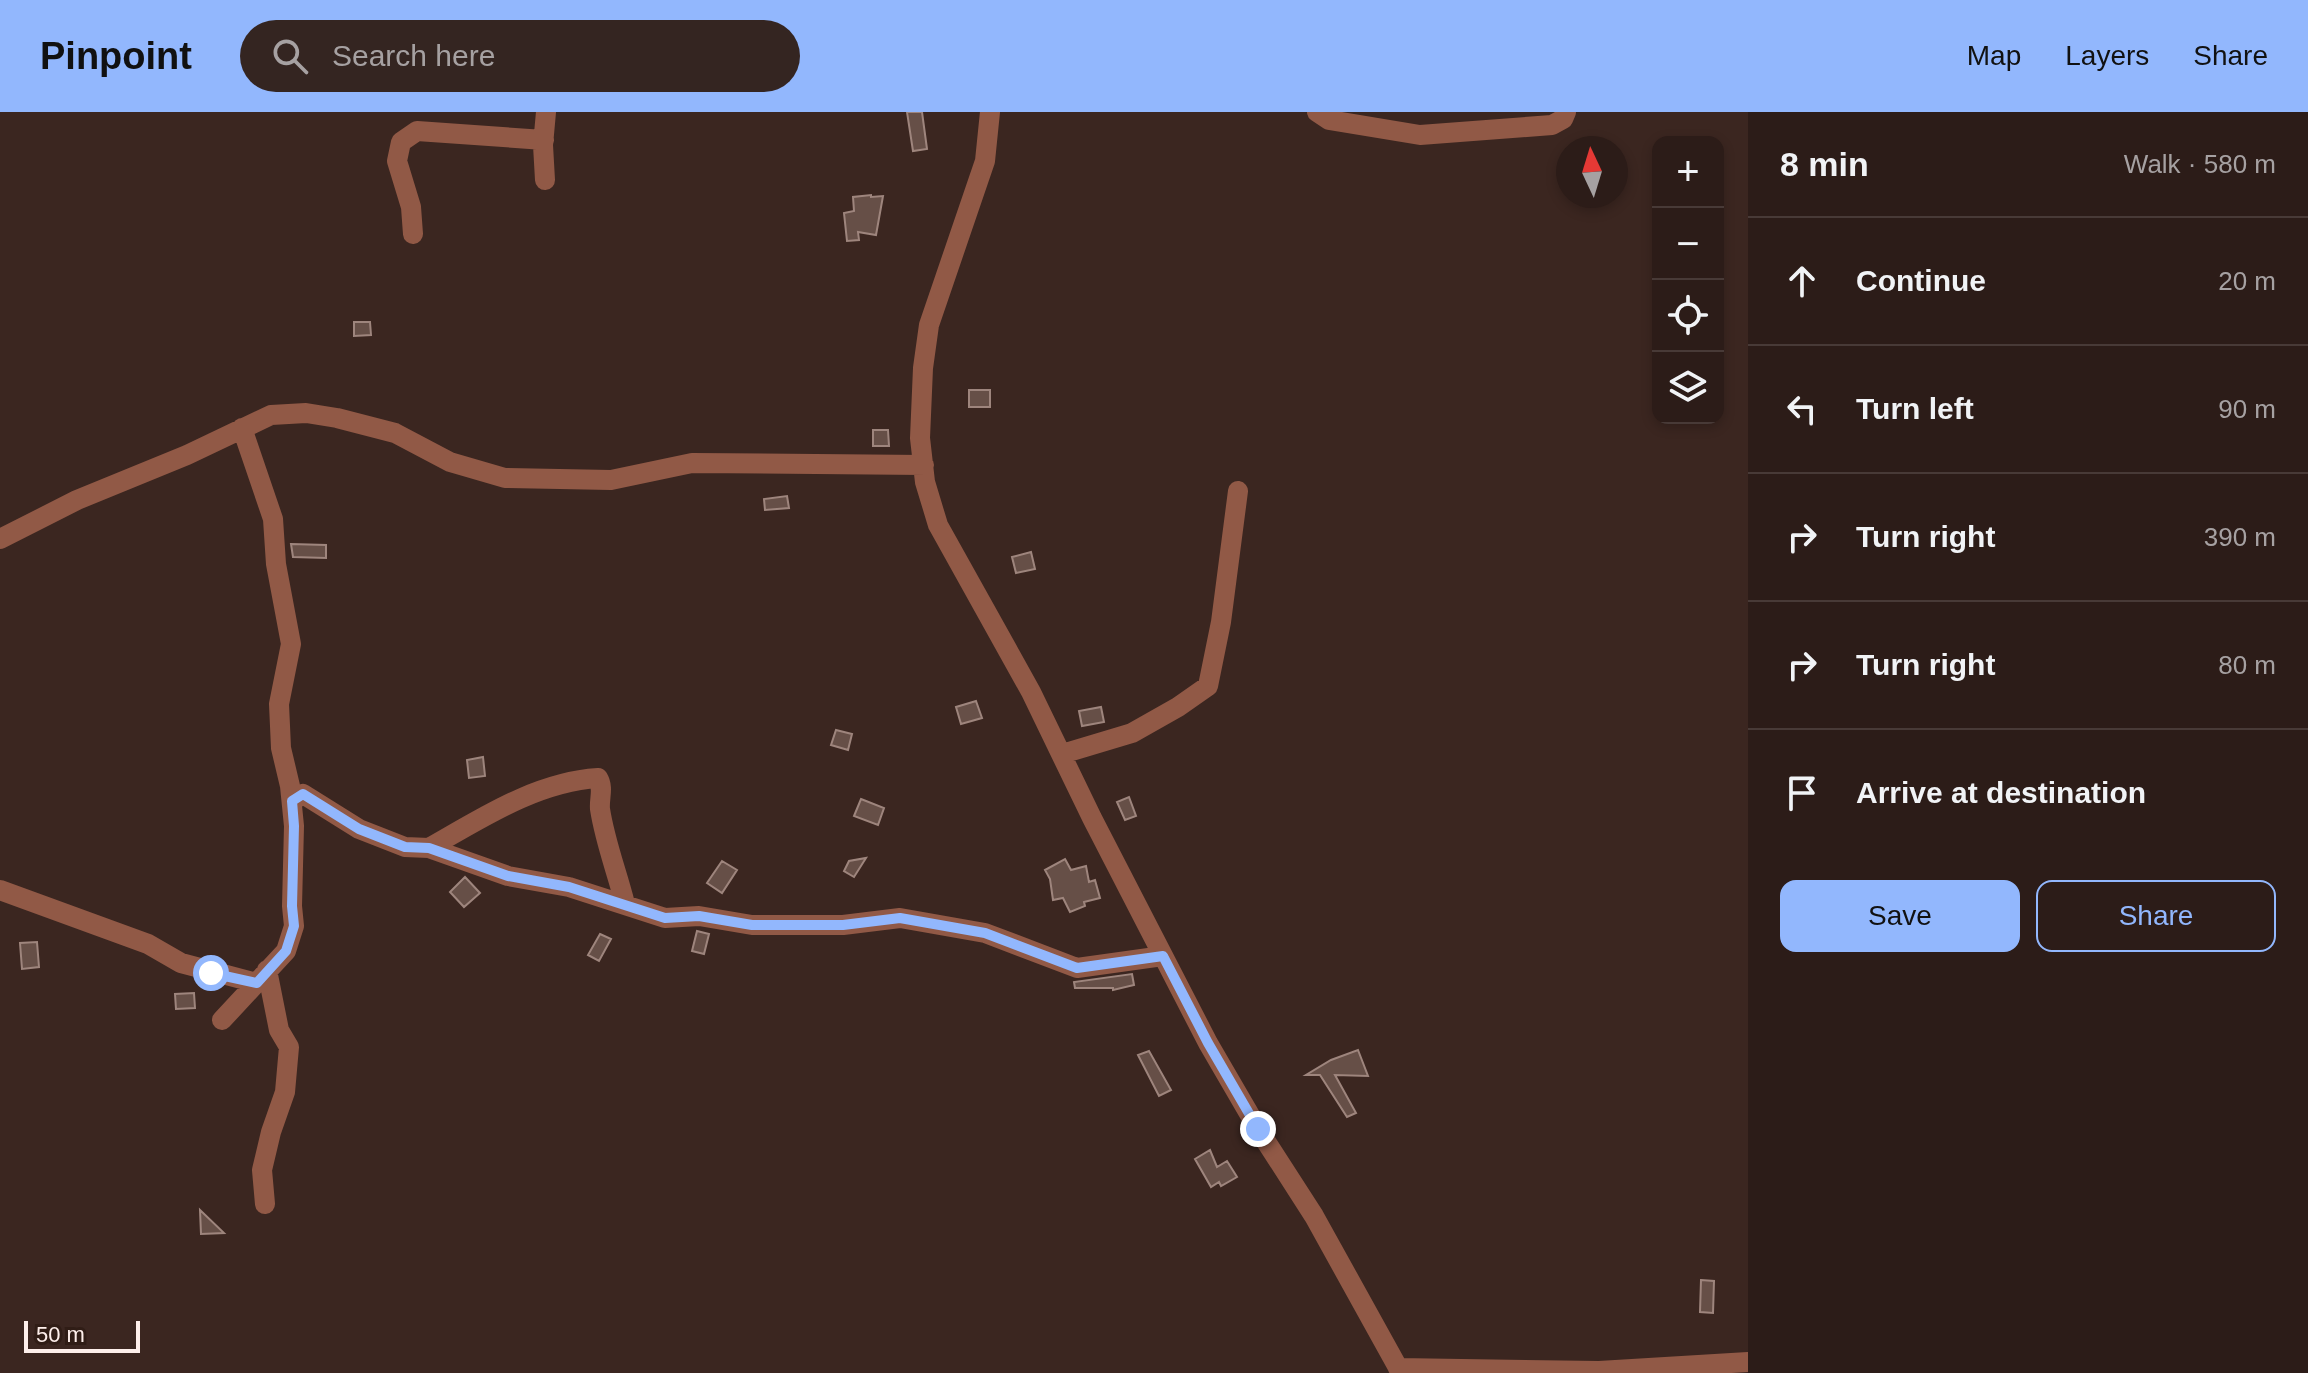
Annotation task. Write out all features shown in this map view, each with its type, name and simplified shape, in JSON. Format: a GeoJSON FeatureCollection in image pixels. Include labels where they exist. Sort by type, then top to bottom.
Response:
{"type":"FeatureCollection","features":[{"type":"Feature","properties":{"kind":"street"},"geometry":{"type":"LineString","coordinates":[[545,180],[546,112]]}},
{"type":"Feature","properties":{"kind":"street"},"geometry":{"type":"LineString","coordinates":[[990,112],[985,161],[976,194],[929,325],[923,368],[920,438],[925,482],[943,535],[1031,692],[1208,1043],[1314,1216],[1399,1371],[1599,1371],[1748,1362]]}},
{"type":"Feature","properties":{"kind":"street"},"geometry":{"type":"LineString","coordinates":[[1317,112],[1329,120],[1420,135],[1552,125],[1563,119],[1566,112]]}},
{"type":"Feature","properties":{"kind":"street"},"geometry":{"type":"LineString","coordinates":[[413,234],[411,207],[397,161],[401,142],[409,136],[417,131],[544,140]]}},
{"type":"Feature","properties":{"kind":"street"},"geometry":{"type":"LineString","coordinates":[[0,539],[77,500],[187,455],[271,415],[306,413],[395,433],[450,462],[505,478],[611,480],[692,463],[924,465]]}},
{"type":"Feature","properties":{"kind":"street"},"geometry":{"type":"LineString","coordinates":[[222,1020],[286,951],[294,926],[294,826],[281,748],[279,704],[291,644],[276,564],[273,519],[242,428]]}},
{"type":"Feature","properties":{"kind":"street"},"geometry":{"type":"LineString","coordinates":[[1062,754],[1132,733],[1208,686],[1221,622],[1238,491]]}},
{"type":"Feature","properties":{"kind":"street"},"geometry":{"type":"LineString","coordinates":[[429,848],[501,807],[577,779],[598,778],[602,785],[600,804],[607,846],[625,904]]}},
{"type":"Feature","properties":{"kind":"street"},"geometry":{"type":"LineString","coordinates":[[292,801],[303,794],[359,829],[405,847],[429,848],[508,876],[569,887],[665,918],[699,916],[752,925],[843,925],[911,919],[985,933],[1077,968],[1163,956]]}},
{"type":"Feature","properties":{"kind":"street"},"geometry":{"type":"LineString","coordinates":[[0,890],[148,944],[181,963],[262,976]]}},
{"type":"Feature","properties":{"kind":"street"},"geometry":{"type":"LineString","coordinates":[[262,976],[279,1030],[289,1047],[285,1092],[262,1170],[265,1204]]}},
{"type":"Feature","properties":{"kind":"building"},"geometry":{"type":"Polygon","coordinates":[[[907,112],[922,112],[927,149],[913,151],[907,112]]]}},
{"type":"Feature","properties":{"kind":"building"},"geometry":{"type":"Polygon","coordinates":[[[883,196],[876,235],[858,232],[859,240],[847,241],[844,213],[854,211],[853,197],[883,196]]]}},
{"type":"Feature","properties":{"kind":"building"},"geometry":{"type":"Polygon","coordinates":[[[354,322],[370,322],[371,335],[354,336],[354,322]]]}},
{"type":"Feature","properties":{"kind":"building"},"geometry":{"type":"Polygon","coordinates":[[[969,390],[990,390],[990,407],[969,407],[969,390]]]}},
{"type":"Feature","properties":{"kind":"building"},"geometry":{"type":"Polygon","coordinates":[[[873,430],[888,430],[889,446],[873,446],[873,430]]]}},
{"type":"Feature","properties":{"kind":"building"},"geometry":{"type":"Polygon","coordinates":[[[787,496],[789,508],[765,510],[764,499],[787,496]]]}},
{"type":"Feature","properties":{"kind":"building"},"geometry":{"type":"Polygon","coordinates":[[[291,544],[326,545],[326,558],[293,557],[291,544]]]}},
{"type":"Feature","properties":{"kind":"building"},"geometry":{"type":"Polygon","coordinates":[[[1031,552],[1035,569],[1016,573],[1012,557],[1031,552]]]}},
{"type":"Feature","properties":{"kind":"building"},"geometry":{"type":"Polygon","coordinates":[[[976,701],[982,718],[961,724],[956,707],[976,701]]]}},
{"type":"Feature","properties":{"kind":"building"},"geometry":{"type":"Polygon","coordinates":[[[1101,707],[1104,722],[1082,726],[1079,711],[1101,707]]]}},
{"type":"Feature","properties":{"kind":"building"},"geometry":{"type":"Polygon","coordinates":[[[836,730],[852,734],[848,750],[831,745],[836,730]]]}},
{"type":"Feature","properties":{"kind":"building"},"geometry":{"type":"Polygon","coordinates":[[[483,757],[485,776],[469,778],[467,760],[483,757]]]}},
{"type":"Feature","properties":{"kind":"building"},"geometry":{"type":"Polygon","coordinates":[[[1129,797],[1136,816],[1125,820],[1117,802],[1129,797]]]}},
{"type":"Feature","properties":{"kind":"building"},"geometry":{"type":"Polygon","coordinates":[[[861,799],[884,808],[878,825],[854,816],[861,799]]]}},
{"type":"Feature","properties":{"kind":"building"},"geometry":{"type":"Polygon","coordinates":[[[866,858],[854,877],[844,871],[849,861],[866,858]]]}},
{"type":"Feature","properties":{"kind":"building"},"geometry":{"type":"Polygon","coordinates":[[[1065,859],[1071,870],[1086,866],[1089,882],[1095,880],[1100,898],[1084,902],[1085,906],[1070,912],[1063,898],[1053,900],[1050,879],[1045,870],[1065,859]]]}},
{"type":"Feature","properties":{"kind":"building"},"geometry":{"type":"Polygon","coordinates":[[[722,861],[737,870],[722,893],[707,883],[722,861]]]}},
{"type":"Feature","properties":{"kind":"building"},"geometry":{"type":"Polygon","coordinates":[[[465,877],[480,893],[464,907],[450,892],[465,877]]]}},
{"type":"Feature","properties":{"kind":"building"},"geometry":{"type":"Polygon","coordinates":[[[697,931],[709,934],[704,954],[692,951],[697,931]]]}},
{"type":"Feature","properties":{"kind":"building"},"geometry":{"type":"Polygon","coordinates":[[[600,934],[611,939],[599,961],[588,955],[600,934]]]}},
{"type":"Feature","properties":{"kind":"building"},"geometry":{"type":"Polygon","coordinates":[[[37,942],[39,967],[22,969],[20,943],[37,942]]]}},
{"type":"Feature","properties":{"kind":"building"},"geometry":{"type":"Polygon","coordinates":[[[1132,974],[1134,985],[1113,990],[1075,988],[1074,982],[1132,974]]]}},
{"type":"Feature","properties":{"kind":"building"},"geometry":{"type":"Polygon","coordinates":[[[194,993],[195,1008],[176,1009],[175,994],[194,993]]]}},
{"type":"Feature","properties":{"kind":"building"},"geometry":{"type":"Polygon","coordinates":[[[1358,1050],[1368,1076],[1335,1075],[1356,1113],[1347,1117],[1320,1075],[1306,1075],[1331,1060],[1358,1050]]]}},
{"type":"Feature","properties":{"kind":"building"},"geometry":{"type":"Polygon","coordinates":[[[1149,1051],[1171,1090],[1159,1096],[1138,1055],[1149,1051]]]}},
{"type":"Feature","properties":{"kind":"building"},"geometry":{"type":"Polygon","coordinates":[[[1210,1150],[1217,1167],[1227,1161],[1237,1177],[1221,1186],[1219,1182],[1211,1187],[1195,1159],[1210,1150]]]}},
{"type":"Feature","properties":{"kind":"building"},"geometry":{"type":"Polygon","coordinates":[[[200,1210],[224,1233],[201,1234],[200,1210]]]}},
{"type":"Feature","properties":{"kind":"building"},"geometry":{"type":"Polygon","coordinates":[[[1701,1280],[1714,1281],[1713,1313],[1700,1312],[1701,1280]]]}},
{"type":"Feature","properties":{"kind":"route"},"geometry":{"type":"LineString","coordinates":[[211,973],[257,983],[286,951],[294,926],[292,801],[303,794],[359,829],[405,847],[429,848],[508,876],[569,887],[665,918],[699,916],[752,925],[843,925],[900,918],[985,933],[1077,968],[1163,956],[1208,1043],[1258,1129]]}}]}
